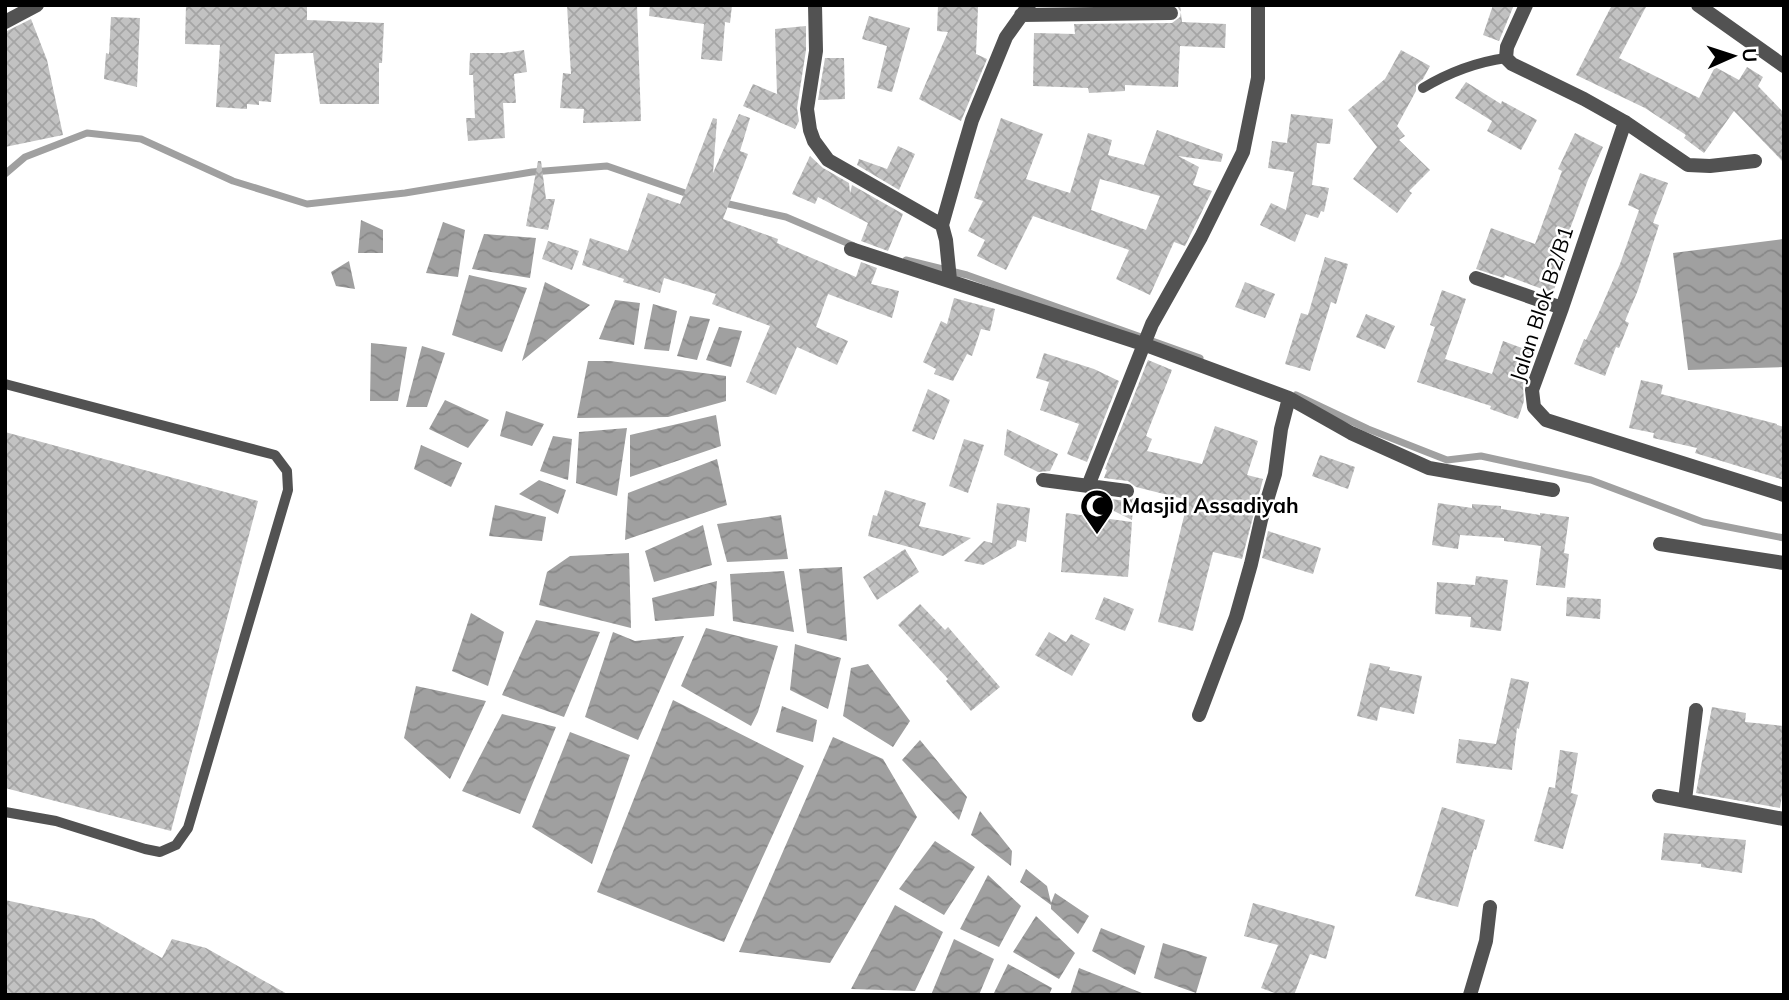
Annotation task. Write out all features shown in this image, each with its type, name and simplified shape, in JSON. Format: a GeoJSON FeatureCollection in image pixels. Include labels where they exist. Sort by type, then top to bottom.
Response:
{"type":"FeatureCollection","features":[{"type":"Feature","properties":{"kind":"street"},"geometry":{"type":"LineString","coordinates":[[5,22],[37,5]]}},
{"type":"Feature","properties":{"kind":"street"},"geometry":{"type":"LineString","coordinates":[[815,5],[817,51],[807,109],[814,141],[828,160],[942,225]]}},
{"type":"Feature","properties":{"kind":"street"},"geometry":{"type":"LineString","coordinates":[[1088,486],[1152,324],[1201,237],[1243,152],[1258,78],[1258,5]]}},
{"type":"Feature","properties":{"kind":"street"},"geometry":{"type":"LineString","coordinates":[[1526,5],[1507,47],[1506,58],[1512,64],[1625,122],[1688,164],[1710,166],[1755,161]]}},
{"type":"Feature","properties":{"kind":"street"},"geometry":{"type":"LineString","coordinates":[[1698,5],[1784,66]]}},
{"type":"Feature","properties":{"kind":"street"},"geometry":{"type":"LineString","coordinates":[[948,277],[946,240],[942,225],[972,120],[1006,37],[1025,10],[1171,13]]}},
{"type":"Feature","properties":{"kind":"street","name":"Jalan Blok B2/B1"},"geometry":{"type":"LineString","coordinates":[[1625,122],[1532,390],[1534,407],[1546,420],[1784,495]]}},
{"type":"Feature","properties":{"kind":"street"},"geometry":{"type":"LineString","coordinates":[[852,249],[948,277],[1144,342],[1289,398],[1350,433],[1429,468],[1553,490]]}},
{"type":"Feature","properties":{"kind":"street"},"geometry":{"type":"LineString","coordinates":[[1476,278],[1562,308]]}},
{"type":"Feature","properties":{"kind":"street"},"geometry":{"type":"LineString","coordinates":[[1199,715],[1236,617],[1275,474],[1281,429],[1289,398]]}},
{"type":"Feature","properties":{"kind":"street"},"geometry":{"type":"LineString","coordinates":[[1043,480],[1127,491]]}},
{"type":"Feature","properties":{"kind":"street"},"geometry":{"type":"LineString","coordinates":[[1660,544],[1784,562]]}},
{"type":"Feature","properties":{"kind":"street"},"geometry":{"type":"LineString","coordinates":[[1685,800],[1696,710]]}},
{"type":"Feature","properties":{"kind":"street"},"geometry":{"type":"LineString","coordinates":[[1659,796],[1784,818]]}},
{"type":"Feature","properties":{"kind":"street"},"geometry":{"type":"LineString","coordinates":[[1470,995],[1486,941],[1490,907]]}},
{"type":"Feature","properties":{"kind":"lane"},"geometry":{"type":"LineString","coordinates":[[1423,88],[1439,78],[1490,60],[1506,58]]}},
{"type":"Feature","properties":{"kind":"lane"},"geometry":{"type":"LineString","coordinates":[[5,384],[275,455],[287,471],[288,490],[188,828],[176,845],[160,852],[56,821],[5,812]]}},
{"type":"Feature","properties":{"kind":"water"},"geometry":{"type":"Polygon","coordinates":[[[361,220],[383,230],[383,253],[358,253],[361,220]]]}},
{"type":"Feature","properties":{"kind":"water"},"geometry":{"type":"Polygon","coordinates":[[[443,222],[465,230],[458,277],[426,273],[443,222]]]}},
{"type":"Feature","properties":{"kind":"water"},"geometry":{"type":"Polygon","coordinates":[[[484,234],[536,238],[530,278],[472,269],[484,234]]]}},
{"type":"Feature","properties":{"kind":"water"},"geometry":{"type":"Polygon","coordinates":[[[1784,239],[1784,367],[1688,370],[1673,253],[1784,239]]]}},
{"type":"Feature","properties":{"kind":"water"},"geometry":{"type":"Polygon","coordinates":[[[349,261],[355,289],[336,286],[331,272],[349,261]]]}},
{"type":"Feature","properties":{"kind":"water"},"geometry":{"type":"Polygon","coordinates":[[[469,275],[527,288],[502,352],[452,335],[469,275]]]}},
{"type":"Feature","properties":{"kind":"water"},"geometry":{"type":"Polygon","coordinates":[[[545,282],[590,305],[522,361],[545,282]]]}},
{"type":"Feature","properties":{"kind":"water"},"geometry":{"type":"Polygon","coordinates":[[[615,300],[640,303],[634,345],[599,339],[615,300]]]}},
{"type":"Feature","properties":{"kind":"water"},"geometry":{"type":"Polygon","coordinates":[[[653,304],[677,311],[669,351],[644,349],[653,304]]]}},
{"type":"Feature","properties":{"kind":"water"},"geometry":{"type":"Polygon","coordinates":[[[690,316],[710,319],[697,360],[677,356],[690,316]]]}},
{"type":"Feature","properties":{"kind":"water"},"geometry":{"type":"Polygon","coordinates":[[[719,327],[742,331],[731,367],[706,360],[719,327]]]}},
{"type":"Feature","properties":{"kind":"water"},"geometry":{"type":"Polygon","coordinates":[[[371,343],[407,347],[398,401],[370,401],[371,343]]]}},
{"type":"Feature","properties":{"kind":"water"},"geometry":{"type":"Polygon","coordinates":[[[422,346],[445,353],[427,407],[406,407],[422,346]]]}},
{"type":"Feature","properties":{"kind":"water"},"geometry":{"type":"Polygon","coordinates":[[[588,361],[610,361],[726,376],[726,401],[668,417],[577,418],[588,361]]]}},
{"type":"Feature","properties":{"kind":"water"},"geometry":{"type":"Polygon","coordinates":[[[445,400],[489,420],[468,448],[429,429],[445,400]]]}},
{"type":"Feature","properties":{"kind":"water"},"geometry":{"type":"Polygon","coordinates":[[[506,411],[544,424],[532,446],[500,436],[506,411]]]}},
{"type":"Feature","properties":{"kind":"water"},"geometry":{"type":"Polygon","coordinates":[[[716,415],[721,446],[630,477],[630,435],[716,415]]]}},
{"type":"Feature","properties":{"kind":"water"},"geometry":{"type":"Polygon","coordinates":[[[627,428],[617,496],[576,483],[579,432],[627,428]]]}},
{"type":"Feature","properties":{"kind":"water"},"geometry":{"type":"Polygon","coordinates":[[[553,436],[572,439],[568,480],[540,471],[553,436]]]}},
{"type":"Feature","properties":{"kind":"water"},"geometry":{"type":"Polygon","coordinates":[[[421,445],[462,463],[451,487],[414,469],[421,445]]]}},
{"type":"Feature","properties":{"kind":"water"},"geometry":{"type":"Polygon","coordinates":[[[717,459],[727,505],[625,540],[628,493],[717,459]]]}},
{"type":"Feature","properties":{"kind":"water"},"geometry":{"type":"Polygon","coordinates":[[[539,480],[566,490],[558,514],[519,494],[539,480]]]}},
{"type":"Feature","properties":{"kind":"water"},"geometry":{"type":"Polygon","coordinates":[[[495,505],[546,517],[542,541],[489,536],[495,505]]]}},
{"type":"Feature","properties":{"kind":"water"},"geometry":{"type":"Polygon","coordinates":[[[781,515],[788,559],[727,562],[717,524],[781,515]]]}},
{"type":"Feature","properties":{"kind":"water"},"geometry":{"type":"Polygon","coordinates":[[[703,525],[712,565],[654,582],[645,551],[703,525]]]}},
{"type":"Feature","properties":{"kind":"water"},"geometry":{"type":"Polygon","coordinates":[[[629,553],[631,628],[539,605],[547,572],[570,556],[629,553]]]}},
{"type":"Feature","properties":{"kind":"water"},"geometry":{"type":"Polygon","coordinates":[[[842,567],[847,641],[807,633],[799,569],[842,567]]]}},
{"type":"Feature","properties":{"kind":"water"},"geometry":{"type":"Polygon","coordinates":[[[784,571],[794,632],[733,621],[730,574],[784,571]]]}},
{"type":"Feature","properties":{"kind":"water"},"geometry":{"type":"Polygon","coordinates":[[[717,581],[714,616],[655,621],[652,598],[717,581]]]}},
{"type":"Feature","properties":{"kind":"water"},"geometry":{"type":"Polygon","coordinates":[[[471,613],[504,632],[488,686],[452,671],[471,613]]]}},
{"type":"Feature","properties":{"kind":"water"},"geometry":{"type":"Polygon","coordinates":[[[536,620],[600,632],[564,717],[502,695],[536,620]]]}},
{"type":"Feature","properties":{"kind":"water"},"geometry":{"type":"Polygon","coordinates":[[[706,628],[778,646],[758,712],[751,726],[681,686],[706,628]]]}},
{"type":"Feature","properties":{"kind":"water"},"geometry":{"type":"Polygon","coordinates":[[[613,632],[635,641],[684,636],[638,740],[585,717],[613,632]]]}},
{"type":"Feature","properties":{"kind":"water"},"geometry":{"type":"Polygon","coordinates":[[[795,644],[841,658],[828,709],[790,690],[795,644]]]}},
{"type":"Feature","properties":{"kind":"water"},"geometry":{"type":"Polygon","coordinates":[[[868,664],[910,721],[893,747],[843,716],[851,668],[868,664]]]}},
{"type":"Feature","properties":{"kind":"water"},"geometry":{"type":"Polygon","coordinates":[[[416,686],[486,701],[450,779],[404,738],[416,686]]]}},
{"type":"Feature","properties":{"kind":"water"},"geometry":{"type":"Polygon","coordinates":[[[673,700],[804,766],[724,942],[597,892],[673,700]]]}},
{"type":"Feature","properties":{"kind":"water"},"geometry":{"type":"Polygon","coordinates":[[[782,706],[817,720],[813,742],[776,732],[782,706]]]}},
{"type":"Feature","properties":{"kind":"water"},"geometry":{"type":"Polygon","coordinates":[[[502,714],[556,727],[520,814],[462,791],[502,714]]]}},
{"type":"Feature","properties":{"kind":"water"},"geometry":{"type":"Polygon","coordinates":[[[570,732],[630,755],[592,864],[532,827],[570,732]]]}},
{"type":"Feature","properties":{"kind":"water"},"geometry":{"type":"Polygon","coordinates":[[[833,737],[883,759],[917,817],[830,963],[739,952],[833,737]]]}},
{"type":"Feature","properties":{"kind":"water"},"geometry":{"type":"Polygon","coordinates":[[[920,740],[967,797],[959,820],[902,760],[920,740]]]}},
{"type":"Feature","properties":{"kind":"water"},"geometry":{"type":"Polygon","coordinates":[[[980,811],[1012,851],[1011,866],[971,835],[980,811]]]}},
{"type":"Feature","properties":{"kind":"water"},"geometry":{"type":"Polygon","coordinates":[[[935,841],[975,867],[944,915],[899,889],[935,841]]]}},
{"type":"Feature","properties":{"kind":"water"},"geometry":{"type":"Polygon","coordinates":[[[1026,869],[1047,886],[1051,903],[1055,893],[1089,916],[1078,934],[1051,909],[1051,905],[1020,882],[1026,869]]]}},
{"type":"Feature","properties":{"kind":"water"},"geometry":{"type":"Polygon","coordinates":[[[988,875],[1021,906],[999,947],[960,929],[988,875]]]}},
{"type":"Feature","properties":{"kind":"water"},"geometry":{"type":"Polygon","coordinates":[[[895,905],[943,932],[915,991],[851,989],[895,905]]]}},
{"type":"Feature","properties":{"kind":"water"},"geometry":{"type":"Polygon","coordinates":[[[1036,916],[1075,953],[1059,979],[1013,952],[1036,916]]]}},
{"type":"Feature","properties":{"kind":"water"},"geometry":{"type":"Polygon","coordinates":[[[1101,928],[1145,946],[1135,975],[1092,951],[1101,928]]]}},
{"type":"Feature","properties":{"kind":"water"},"geometry":{"type":"Polygon","coordinates":[[[954,939],[994,959],[979,995],[931,995],[954,939]]]}},
{"type":"Feature","properties":{"kind":"water"},"geometry":{"type":"Polygon","coordinates":[[[1163,943],[1207,957],[1196,993],[1154,978],[1163,943]]]}},
{"type":"Feature","properties":{"kind":"water"},"geometry":{"type":"Polygon","coordinates":[[[1008,964],[1052,988],[1049,995],[993,995],[1008,964]]]}},
{"type":"Feature","properties":{"kind":"water"},"geometry":{"type":"Polygon","coordinates":[[[1079,968],[1147,995],[1070,995],[1079,968]]]}},
{"type":"Feature","properties":{"kind":"building"},"geometry":{"type":"Polygon","coordinates":[[[186,5],[307,5],[307,20],[384,23],[382,63],[379,63],[379,104],[320,104],[313,53],[275,54],[271,102],[247,104],[247,109],[216,107],[220,45],[185,44],[186,5]]]}},
{"type":"Feature","properties":{"kind":"building"},"geometry":{"type":"Polygon","coordinates":[[[567,5],[637,5],[641,121],[583,123],[584,109],[560,108],[563,73],[571,74],[567,5]]]}},
{"type":"Feature","properties":{"kind":"building"},"geometry":{"type":"Polygon","coordinates":[[[650,5],[732,5],[730,23],[725,22],[722,61],[701,59],[704,24],[649,16],[650,5]]]}},
{"type":"Feature","properties":{"kind":"building"},"geometry":{"type":"Polygon","coordinates":[[[938,5],[978,7],[976,54],[987,59],[961,121],[919,99],[948,32],[937,31],[938,5]]]}},
{"type":"Feature","properties":{"kind":"building"},"geometry":{"type":"Polygon","coordinates":[[[1493,5],[1514,5],[1499,41],[1483,35],[1493,5]]]}},
{"type":"Feature","properties":{"kind":"building"},"geometry":{"type":"Polygon","coordinates":[[[1612,5],[1647,5],[1619,58],[1699,98],[1715,67],[1739,80],[1747,67],[1763,77],[1758,86],[1784,113],[1784,163],[1734,111],[1704,153],[1684,138],[1686,135],[1645,108],[1576,75],[1612,5]]]}},
{"type":"Feature","properties":{"kind":"building"},"geometry":{"type":"Polygon","coordinates":[[[1181,13],[1182,22],[1226,24],[1225,48],[1180,46],[1178,87],[1125,85],[1125,91],[1089,93],[1088,88],[1033,86],[1034,33],[1075,34],[1074,24],[1172,23],[1181,13]]]}},
{"type":"Feature","properties":{"kind":"building"},"geometry":{"type":"Polygon","coordinates":[[[869,16],[910,28],[892,92],[877,88],[887,46],[862,39],[869,16]]]}},
{"type":"Feature","properties":{"kind":"building"},"geometry":{"type":"Polygon","coordinates":[[[111,17],[140,18],[137,87],[104,79],[106,53],[109,54],[111,17]]]}},
{"type":"Feature","properties":{"kind":"building"},"geometry":{"type":"Polygon","coordinates":[[[31,19],[47,60],[63,135],[5,147],[5,32],[31,19]]]}},
{"type":"Feature","properties":{"kind":"building"},"geometry":{"type":"Polygon","coordinates":[[[806,26],[806,50],[797,108],[799,121],[795,129],[743,106],[753,84],[777,94],[775,29],[806,26]]]}},
{"type":"Feature","properties":{"kind":"building"},"geometry":{"type":"Polygon","coordinates":[[[524,50],[527,72],[514,74],[516,103],[503,103],[505,138],[468,141],[466,118],[475,118],[473,75],[469,75],[470,53],[524,50]]]}},
{"type":"Feature","properties":{"kind":"building"},"geometry":{"type":"Polygon","coordinates":[[[1401,50],[1430,66],[1416,85],[1416,91],[1397,126],[1405,136],[1399,140],[1430,170],[1409,191],[1412,193],[1397,213],[1353,179],[1377,147],[1348,110],[1385,79],[1401,50]]]}},
{"type":"Feature","properties":{"kind":"building"},"geometry":{"type":"Polygon","coordinates":[[[825,58],[844,58],[845,99],[818,100],[825,58]]]}},
{"type":"Feature","properties":{"kind":"building"},"geometry":{"type":"Polygon","coordinates":[[[1466,82],[1501,104],[1502,101],[1537,120],[1521,150],[1487,131],[1492,121],[1455,98],[1466,82]]]}},
{"type":"Feature","properties":{"kind":"building"},"geometry":{"type":"Polygon","coordinates":[[[739,114],[750,118],[740,151],[748,154],[723,219],[778,239],[777,243],[856,277],[861,262],[877,268],[871,284],[899,291],[892,318],[828,294],[816,327],[848,341],[837,365],[797,347],[776,395],[746,382],[770,326],[712,304],[716,294],[664,278],[660,293],[623,282],[624,279],[582,265],[590,238],[628,251],[648,193],[680,204],[713,118],[717,119],[713,173],[739,114]]]}},
{"type":"Feature","properties":{"kind":"building"},"geometry":{"type":"Polygon","coordinates":[[[1291,114],[1333,119],[1330,144],[1317,143],[1312,185],[1329,188],[1324,212],[1321,211],[1318,218],[1306,214],[1295,242],[1260,225],[1271,203],[1286,210],[1294,172],[1268,168],[1272,141],[1287,143],[1291,114]]]}},
{"type":"Feature","properties":{"kind":"building"},"geometry":{"type":"Polygon","coordinates":[[[1001,118],[1043,134],[1026,179],[1070,193],[1088,133],[1112,140],[1108,155],[1144,165],[1157,130],[1223,154],[1221,162],[1178,156],[1199,167],[1193,185],[1212,191],[1185,246],[1174,242],[1150,295],[1116,279],[1129,250],[1033,216],[1006,270],[977,256],[985,240],[968,231],[983,201],[974,198],[1001,118]],[[1100,179],[1091,210],[1146,230],[1160,196],[1100,179]]]}},
{"type":"Feature","properties":{"kind":"building"},"geometry":{"type":"Polygon","coordinates":[[[1575,133],[1603,147],[1560,256],[1565,258],[1553,293],[1505,275],[1504,278],[1476,269],[1491,228],[1535,244],[1562,171],[1558,169],[1575,133]]]}},
{"type":"Feature","properties":{"kind":"building"},"geometry":{"type":"Polygon","coordinates":[[[898,146],[915,154],[899,190],[857,165],[859,159],[887,169],[898,146]]]}},
{"type":"Feature","properties":{"kind":"building"},"geometry":{"type":"Polygon","coordinates":[[[810,156],[823,168],[849,183],[850,194],[852,185],[903,214],[888,251],[861,241],[868,223],[818,197],[815,204],[792,194],[810,156]]]}},
{"type":"Feature","properties":{"kind":"building"},"geometry":{"type":"Polygon","coordinates":[[[538,161],[541,161],[546,199],[555,199],[548,230],[526,226],[538,161]]]}},
{"type":"Feature","properties":{"kind":"building"},"geometry":{"type":"Polygon","coordinates":[[[1640,173],[1668,183],[1653,223],[1659,225],[1625,321],[1629,323],[1605,376],[1574,364],[1620,264],[1639,210],[1628,205],[1640,173]]]}},
{"type":"Feature","properties":{"kind":"building"},"geometry":{"type":"Polygon","coordinates":[[[548,241],[579,251],[572,270],[542,259],[548,241]]]}},
{"type":"Feature","properties":{"kind":"building"},"geometry":{"type":"Polygon","coordinates":[[[1325,257],[1348,264],[1336,304],[1331,302],[1310,371],[1285,364],[1301,313],[1308,315],[1325,257]]]}},
{"type":"Feature","properties":{"kind":"building"},"geometry":{"type":"Polygon","coordinates":[[[1245,282],[1275,294],[1265,318],[1235,307],[1245,282]]]}},
{"type":"Feature","properties":{"kind":"building"},"geometry":{"type":"Polygon","coordinates":[[[1442,290],[1466,299],[1445,359],[1492,374],[1503,341],[1533,352],[1525,375],[1524,401],[1518,419],[1490,409],[1491,406],[1417,382],[1435,327],[1430,325],[1442,290]]]}},
{"type":"Feature","properties":{"kind":"building"},"geometry":{"type":"Polygon","coordinates":[[[954,298],[995,309],[990,331],[981,329],[972,356],[967,354],[953,381],[934,374],[936,369],[923,362],[941,321],[947,324],[954,298]]]}},
{"type":"Feature","properties":{"kind":"building"},"geometry":{"type":"Polygon","coordinates":[[[1366,314],[1395,326],[1385,349],[1356,337],[1366,314]]]}},
{"type":"Feature","properties":{"kind":"building"},"geometry":{"type":"Polygon","coordinates":[[[1044,353],[1094,369],[1119,381],[1087,462],[1067,454],[1079,424],[1040,410],[1049,382],[1036,378],[1044,353]]]}},
{"type":"Feature","properties":{"kind":"building"},"geometry":{"type":"Polygon","coordinates":[[[1148,360],[1172,370],[1146,436],[1152,439],[1147,451],[1202,464],[1215,426],[1258,441],[1247,475],[1263,479],[1242,559],[1213,552],[1193,631],[1158,622],[1188,500],[1136,487],[1128,481],[1104,478],[1105,469],[1148,360]]]}},
{"type":"Feature","properties":{"kind":"building"},"geometry":{"type":"Polygon","coordinates":[[[1641,380],[1663,385],[1661,394],[1784,427],[1784,480],[1695,453],[1697,448],[1653,438],[1654,433],[1629,428],[1641,380]]]}},
{"type":"Feature","properties":{"kind":"building"},"geometry":{"type":"Polygon","coordinates":[[[928,389],[950,400],[934,440],[912,431],[928,389]]]}},
{"type":"Feature","properties":{"kind":"building"},"geometry":{"type":"Polygon","coordinates":[[[1007,429],[1058,454],[1050,471],[1038,472],[1004,455],[1007,429]]]}},
{"type":"Feature","properties":{"kind":"building"},"geometry":{"type":"Polygon","coordinates":[[[5,432],[258,501],[171,831],[5,788],[5,432]]]}},
{"type":"Feature","properties":{"kind":"building"},"geometry":{"type":"Polygon","coordinates":[[[964,439],[984,445],[968,493],[949,486],[964,439]]]}},
{"type":"Feature","properties":{"kind":"building"},"geometry":{"type":"Polygon","coordinates":[[[1320,455],[1355,467],[1348,489],[1312,476],[1320,455]]]}},
{"type":"Feature","properties":{"kind":"building"},"geometry":{"type":"Polygon","coordinates":[[[885,490],[926,503],[919,526],[971,538],[943,556],[868,536],[873,515],[877,516],[885,490]]]}},
{"type":"Feature","properties":{"kind":"building"},"geometry":{"type":"Polygon","coordinates":[[[1096,497],[1126,501],[1134,498],[1132,520],[1094,501],[1096,497]]]}},
{"type":"Feature","properties":{"kind":"building"},"geometry":{"type":"Polygon","coordinates":[[[997,503],[1030,508],[1026,542],[1017,540],[1016,546],[983,565],[964,561],[984,541],[992,543],[997,503]]]}},
{"type":"Feature","properties":{"kind":"building"},"geometry":{"type":"Polygon","coordinates":[[[1438,503],[1472,508],[1472,504],[1501,506],[1501,509],[1569,517],[1564,553],[1569,554],[1565,588],[1536,585],[1541,546],[1504,541],[1504,538],[1460,535],[1458,549],[1432,545],[1438,503]]]}},
{"type":"Feature","properties":{"kind":"building","name":"Masjid Assadiyah"},"geometry":{"type":"Polygon","coordinates":[[[1066,513],[1132,522],[1128,577],[1061,572],[1066,513]]]}},
{"type":"Feature","properties":{"kind":"building"},"geometry":{"type":"Polygon","coordinates":[[[1268,531],[1321,548],[1313,574],[1262,558],[1268,531]]]}},
{"type":"Feature","properties":{"kind":"building"},"geometry":{"type":"Polygon","coordinates":[[[905,549],[919,572],[877,600],[863,577],[905,549]]]}},
{"type":"Feature","properties":{"kind":"building"},"geometry":{"type":"Polygon","coordinates":[[[1476,576],[1508,580],[1501,631],[1470,627],[1471,617],[1435,614],[1437,582],[1475,585],[1476,576]]]}},
{"type":"Feature","properties":{"kind":"building"},"geometry":{"type":"Polygon","coordinates":[[[1104,597],[1134,609],[1125,631],[1095,619],[1104,597]]]}},
{"type":"Feature","properties":{"kind":"building"},"geometry":{"type":"Polygon","coordinates":[[[1567,597],[1601,599],[1600,619],[1566,616],[1567,597]]]}},
{"type":"Feature","properties":{"kind":"building"},"geometry":{"type":"Polygon","coordinates":[[[920,604],[945,630],[948,627],[1000,687],[971,711],[946,681],[948,679],[898,625],[920,604]]]}},
{"type":"Feature","properties":{"kind":"building"},"geometry":{"type":"Polygon","coordinates":[[[1049,632],[1066,642],[1071,634],[1090,644],[1072,676],[1035,655],[1049,632]]]}},
{"type":"Feature","properties":{"kind":"building"},"geometry":{"type":"Polygon","coordinates":[[[1370,663],[1390,667],[1389,670],[1422,676],[1414,714],[1380,707],[1377,721],[1357,716],[1370,663]]]}},
{"type":"Feature","properties":{"kind":"building"},"geometry":{"type":"Polygon","coordinates":[[[1511,678],[1529,682],[1519,729],[1517,728],[1512,770],[1456,763],[1459,739],[1496,744],[1511,678]]]}},
{"type":"Feature","properties":{"kind":"building"},"geometry":{"type":"Polygon","coordinates":[[[1712,707],[1746,713],[1745,722],[1784,726],[1784,783],[1780,808],[1696,793],[1712,707]]]}},
{"type":"Feature","properties":{"kind":"building"},"geometry":{"type":"Polygon","coordinates":[[[1560,750],[1578,753],[1571,793],[1578,795],[1563,849],[1534,841],[1549,787],[1555,788],[1560,750]]]}},
{"type":"Feature","properties":{"kind":"building"},"geometry":{"type":"Polygon","coordinates":[[[1442,807],[1485,820],[1458,907],[1415,896],[1442,807]]]}},
{"type":"Feature","properties":{"kind":"building"},"geometry":{"type":"Polygon","coordinates":[[[1664,833],[1746,840],[1742,873],[1701,867],[1701,864],[1661,860],[1664,833]]]}},
{"type":"Feature","properties":{"kind":"building"},"geometry":{"type":"Polygon","coordinates":[[[5,900],[94,919],[162,958],[172,939],[206,948],[289,995],[5,995],[5,900]]]}},
{"type":"Feature","properties":{"kind":"building"},"geometry":{"type":"Polygon","coordinates":[[[1253,903],[1335,926],[1326,959],[1310,954],[1294,995],[1280,995],[1261,988],[1278,945],[1244,936],[1253,903]]]}},
{"type":"Feature","properties":{"kind":"waterway"},"geometry":{"type":"LineString","coordinates":[[5,174],[25,157],[87,133],[141,139],[233,181],[307,204],[405,193],[532,172],[607,166],[691,195]]}},
{"type":"Feature","properties":{"kind":"waterway"},"geometry":{"type":"LineString","coordinates":[[720,202],[786,217],[854,246]]}},
{"type":"Feature","properties":{"kind":"waterway"},"geometry":{"type":"LineString","coordinates":[[906,260],[967,275],[1200,358]]}},
{"type":"Feature","properties":{"kind":"waterway"},"geometry":{"type":"LineString","coordinates":[[1296,395],[1368,429],[1447,460],[1481,456],[1591,480],[1703,522],[1784,538]]}},
{"type":"Feature","properties":{"kind":"place","name":"Masjid Assadiyah"},"geometry":{"type":"Point","coordinates":[1097,536]}}]}
